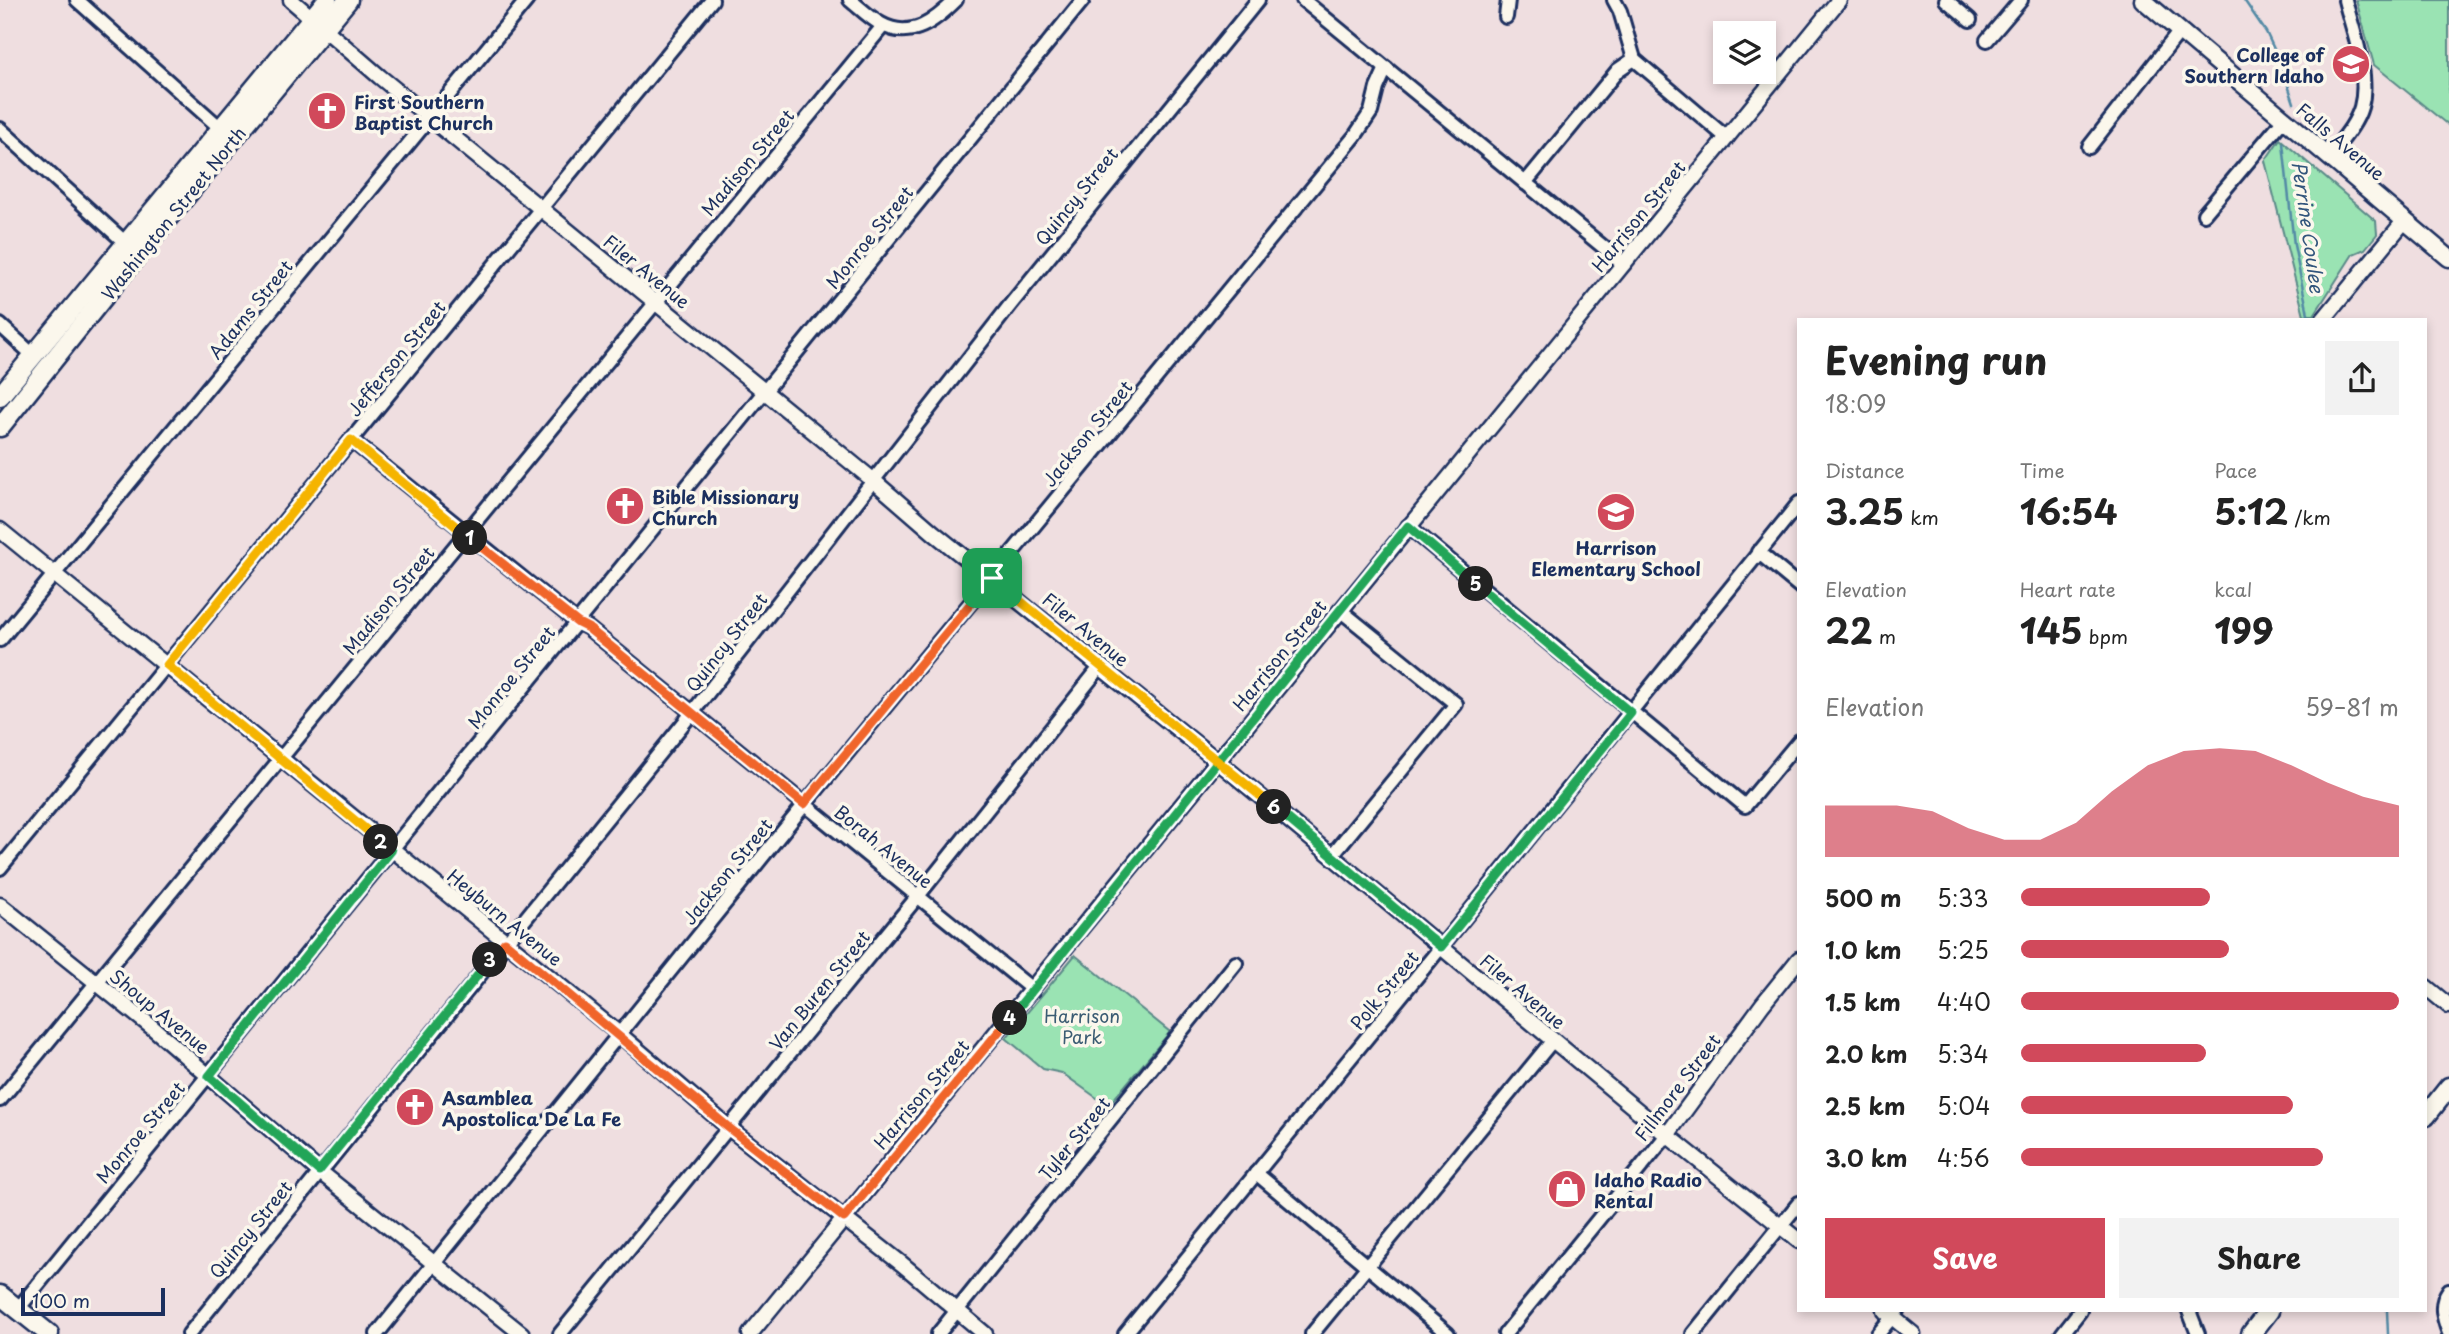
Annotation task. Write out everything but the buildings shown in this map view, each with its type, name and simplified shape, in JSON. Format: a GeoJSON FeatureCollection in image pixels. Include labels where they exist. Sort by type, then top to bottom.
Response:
{"type":"FeatureCollection","features":[{"type":"Feature","properties":{"kind":"main road","name":"Washington Street North"},"geometry":{"type":"LineString","coordinates":[[317,23],[327,0]]}},
{"type":"Feature","properties":{"kind":"main road","name":"Washington Street North"},"geometry":{"type":"LineString","coordinates":[[0,427],[132,249],[317,23],[348,0]]}},
{"type":"Feature","properties":{"kind":"main road","name":"Falls Avenue"},"geometry":{"type":"LineString","coordinates":[[2143,0],[2449,257]]}},
{"type":"Feature","properties":{"kind":"main road","name":"Washington Street North"},"geometry":{"type":"LineString","coordinates":[[0,396],[33,355],[132,249]]}},
{"type":"Feature","properties":{"kind":"main road"},"geometry":{"type":"LineString","coordinates":[[2427,1115],[2449,1087]]}},
{"type":"Feature","properties":{"kind":"main road"},"geometry":{"type":"LineString","coordinates":[[0,1295],[49,1334]]}},
{"type":"Feature","properties":{"kind":"main road"},"geometry":{"type":"LineString","coordinates":[[2250,1334],[2268,1312]]}},
{"type":"Feature","properties":{"kind":"street"},"geometry":{"type":"LineString","coordinates":[[78,0],[227,134]]}},
{"type":"Feature","properties":{"kind":"street","name":"Filer Avenue"},"geometry":{"type":"LineString","coordinates":[[291,0],[431,118],[1797,1239]]}},
{"type":"Feature","properties":{"kind":"street","name":"Adams Street"},"geometry":{"type":"LineString","coordinates":[[0,640],[527,0]]}},
{"type":"Feature","properties":{"kind":"street","name":"Jefferson Street"},"geometry":{"type":"LineString","coordinates":[[0,868],[712,0]]}},
{"type":"Feature","properties":{"kind":"street"},"geometry":{"type":"LineString","coordinates":[[850,0],[883,26],[906,31],[934,22],[956,0]]}},
{"type":"Feature","properties":{"kind":"street","name":"Monroe Street"},"geometry":{"type":"LineString","coordinates":[[18,1309],[1083,0]]}},
{"type":"Feature","properties":{"kind":"street","name":"Quincy Street"},"geometry":{"type":"LineString","coordinates":[[189,1334],[692,713],[1011,304],[1258,0]]}},
{"type":"Feature","properties":{"kind":"street"},"geometry":{"type":"LineString","coordinates":[[1303,0],[1624,264]]}},
{"type":"Feature","properties":{"kind":"street"},"geometry":{"type":"LineString","coordinates":[[1506,17],[1508,0]]}},
{"type":"Feature","properties":{"kind":"street"},"geometry":{"type":"LineString","coordinates":[[1614,0],[1620,11],[1634,59],[1727,138]]}},
{"type":"Feature","properties":{"kind":"street","name":"Harrison Street"},"geometry":{"type":"LineString","coordinates":[[750,1334],[1839,0]]}},
{"type":"Feature","properties":{"kind":"street"},"geometry":{"type":"LineString","coordinates":[[1946,0],[1970,20]]}},
{"type":"Feature","properties":{"kind":"street"},"geometry":{"type":"LineString","coordinates":[[1987,40],[2021,0]]}},
{"type":"Feature","properties":{"kind":"street"},"geometry":{"type":"LineString","coordinates":[[2329,157],[2361,108],[2364,89],[2345,0]]}},
{"type":"Feature","properties":{"kind":"street","name":"Madison Street"},"geometry":{"type":"LineString","coordinates":[[0,1100],[883,26]]}},
{"type":"Feature","properties":{"kind":"street"},"geometry":{"type":"LineString","coordinates":[[2089,147],[2180,31]]}},
{"type":"Feature","properties":{"kind":"street"},"geometry":{"type":"LineString","coordinates":[[1525,183],[1618,71],[1634,59]]}},
{"type":"Feature","properties":{"kind":"street","name":"Jackson Street"},"geometry":{"type":"LineString","coordinates":[[377,1334],[804,804],[1355,136],[1371,112],[1386,68]]}},
{"type":"Feature","properties":{"kind":"street"},"geometry":{"type":"LineString","coordinates":[[2204,214],[2284,119]]}},
{"type":"Feature","properties":{"kind":"street"},"geometry":{"type":"LineString","coordinates":[[0,129],[132,249]]}},
{"type":"Feature","properties":{"kind":"street"},"geometry":{"type":"LineString","coordinates":[[2325,318],[2405,220]]}},
{"type":"Feature","properties":{"kind":"street"},"geometry":{"type":"LineString","coordinates":[[0,325],[33,355]]}},
{"type":"Feature","properties":{"kind":"street","name":"Borah Avenue"},"geometry":{"type":"LineString","coordinates":[[351,440],[465,534],[588,628],[1032,990]]}},
{"type":"Feature","properties":{"kind":"street","name":"Polk Street"},"geometry":{"type":"LineString","coordinates":[[1125,1334],[1797,505]]}},
{"type":"Feature","properties":{"kind":"street"},"geometry":{"type":"LineString","coordinates":[[1408,526],[1745,806],[1797,743]]}},
{"type":"Feature","properties":{"kind":"street","name":"Heyburn Avenue"},"geometry":{"type":"LineString","coordinates":[[0,530],[391,851],[618,1033],[729,1128],[985,1334]]}},
{"type":"Feature","properties":{"kind":"street"},"geometry":{"type":"LineString","coordinates":[[1758,552],[1797,584]]}},
{"type":"Feature","properties":{"kind":"street"},"geometry":{"type":"LineString","coordinates":[[1332,855],[1456,704],[1340,610]]}},
{"type":"Feature","properties":{"kind":"street","name":"Van Buren Street"},"geometry":{"type":"LineString","coordinates":[[561,1334],[1101,666]]}},
{"type":"Feature","properties":{"kind":"street","name":"Shoup Avenue"},"geometry":{"type":"LineString","coordinates":[[0,905],[209,1076],[319,1171],[522,1334]]}},
{"type":"Feature","properties":{"kind":"street","name":"Fillmore Street"},"geometry":{"type":"LineString","coordinates":[[1505,1334],[1667,1135],[1797,961]]}},
{"type":"Feature","properties":{"kind":"street","name":"Tyler Street"},"geometry":{"type":"LineString","coordinates":[[938,1334],[1236,964]]}},
{"type":"Feature","properties":{"kind":"street"},"geometry":{"type":"LineString","coordinates":[[2427,988],[2449,1006]]}},
{"type":"Feature","properties":{"kind":"street"},"geometry":{"type":"LineString","coordinates":[[1312,1334],[1553,1040]]}},
{"type":"Feature","properties":{"kind":"street"},"geometry":{"type":"LineString","coordinates":[[1256,1173],[1448,1334]]}},
{"type":"Feature","properties":{"kind":"street"},"geometry":{"type":"LineString","coordinates":[[1693,1334],[1797,1205]]}},
{"type":"Feature","properties":{"kind":"street"},"geometry":{"type":"LineString","coordinates":[[2449,1290],[2442,1312],[2449,1333]]}},
{"type":"Feature","properties":{"kind":"street"},"geometry":{"type":"LineString","coordinates":[[2062,1334],[2079,1312]]}},
{"type":"Feature","properties":{"kind":"street"},"geometry":{"type":"LineString","coordinates":[[2189,1312],[2198,1334]]}},
{"type":"Feature","properties":{"kind":"street"},"geometry":{"type":"LineString","coordinates":[[1878,1334],[1892,1313],[1913,1334]]}},
{"type":"Feature","properties":{"kind":"green space"},"geometry":{"type":"Polygon","coordinates":[[[2356,0],[2449,0],[2449,126],[2374,65],[2356,0]]]}},
{"type":"Feature","properties":{"kind":"green space"},"geometry":{"type":"Polygon","coordinates":[[[2280,139],[2376,221],[2377,234],[2365,249],[2353,254],[2314,315],[2304,315],[2265,161],[2280,139]]]}},
{"type":"Feature","properties":{"kind":"green space","name":"Harrison Park"},"geometry":{"type":"Polygon","coordinates":[[[1075,955],[1170,1032],[1108,1106],[1062,1073],[1043,1069],[1006,1038],[1075,955]]]}},
{"type":"Feature","properties":{"kind":"waterway","name":"Perrine Coulee"},"geometry":{"type":"LineString","coordinates":[[2244,0],[2266,32],[2281,64],[2294,103]]}},
{"type":"Feature","properties":{"kind":"waterway","name":"Perrine Coulee"},"geometry":{"type":"LineString","coordinates":[[2283,143],[2294,245],[2308,314]]}},
{"type":"Feature","properties":{"kind":"waterway","name":"Perrine Coulee"},"geometry":{"type":"LineString","coordinates":[[2387,1312],[2388,1334]]}},
{"type":"Feature","properties":{"kind":"place","name":"College of Southern Idaho"},"geometry":{"type":"Point","coordinates":[2351,64]}},
{"type":"Feature","properties":{"kind":"place","name":"First Southern Baptist Church"},"geometry":{"type":"Point","coordinates":[327,111]}},
{"type":"Feature","properties":{"kind":"place","name":"Bible Missionary Church"},"geometry":{"type":"Point","coordinates":[625,506]}},
{"type":"Feature","properties":{"kind":"place","name":"Harrison Elementary School"},"geometry":{"type":"Point","coordinates":[1616,512]}},
{"type":"Feature","properties":{"kind":"place","name":"Asamblea Apostolica De La Fe"},"geometry":{"type":"Point","coordinates":[415,1107]}},
{"type":"Feature","properties":{"kind":"place","name":"Idaho Radio Rental"},"geometry":{"type":"Point","coordinates":[1567,1189]}},
{"type":"Feature","properties":{"kind":"route"},"geometry":{"type":"LineString","coordinates":[[992,578],[804,804],[351,440],[167,665],[391,851],[209,1076],[319,1171],[505,942],[618,1033],[729,1128],[844,1218],[1032,990],[1217,761],[1408,526],[1631,713],[1441,947],[1217,761],[1208,753],[992,578]]}}]}
